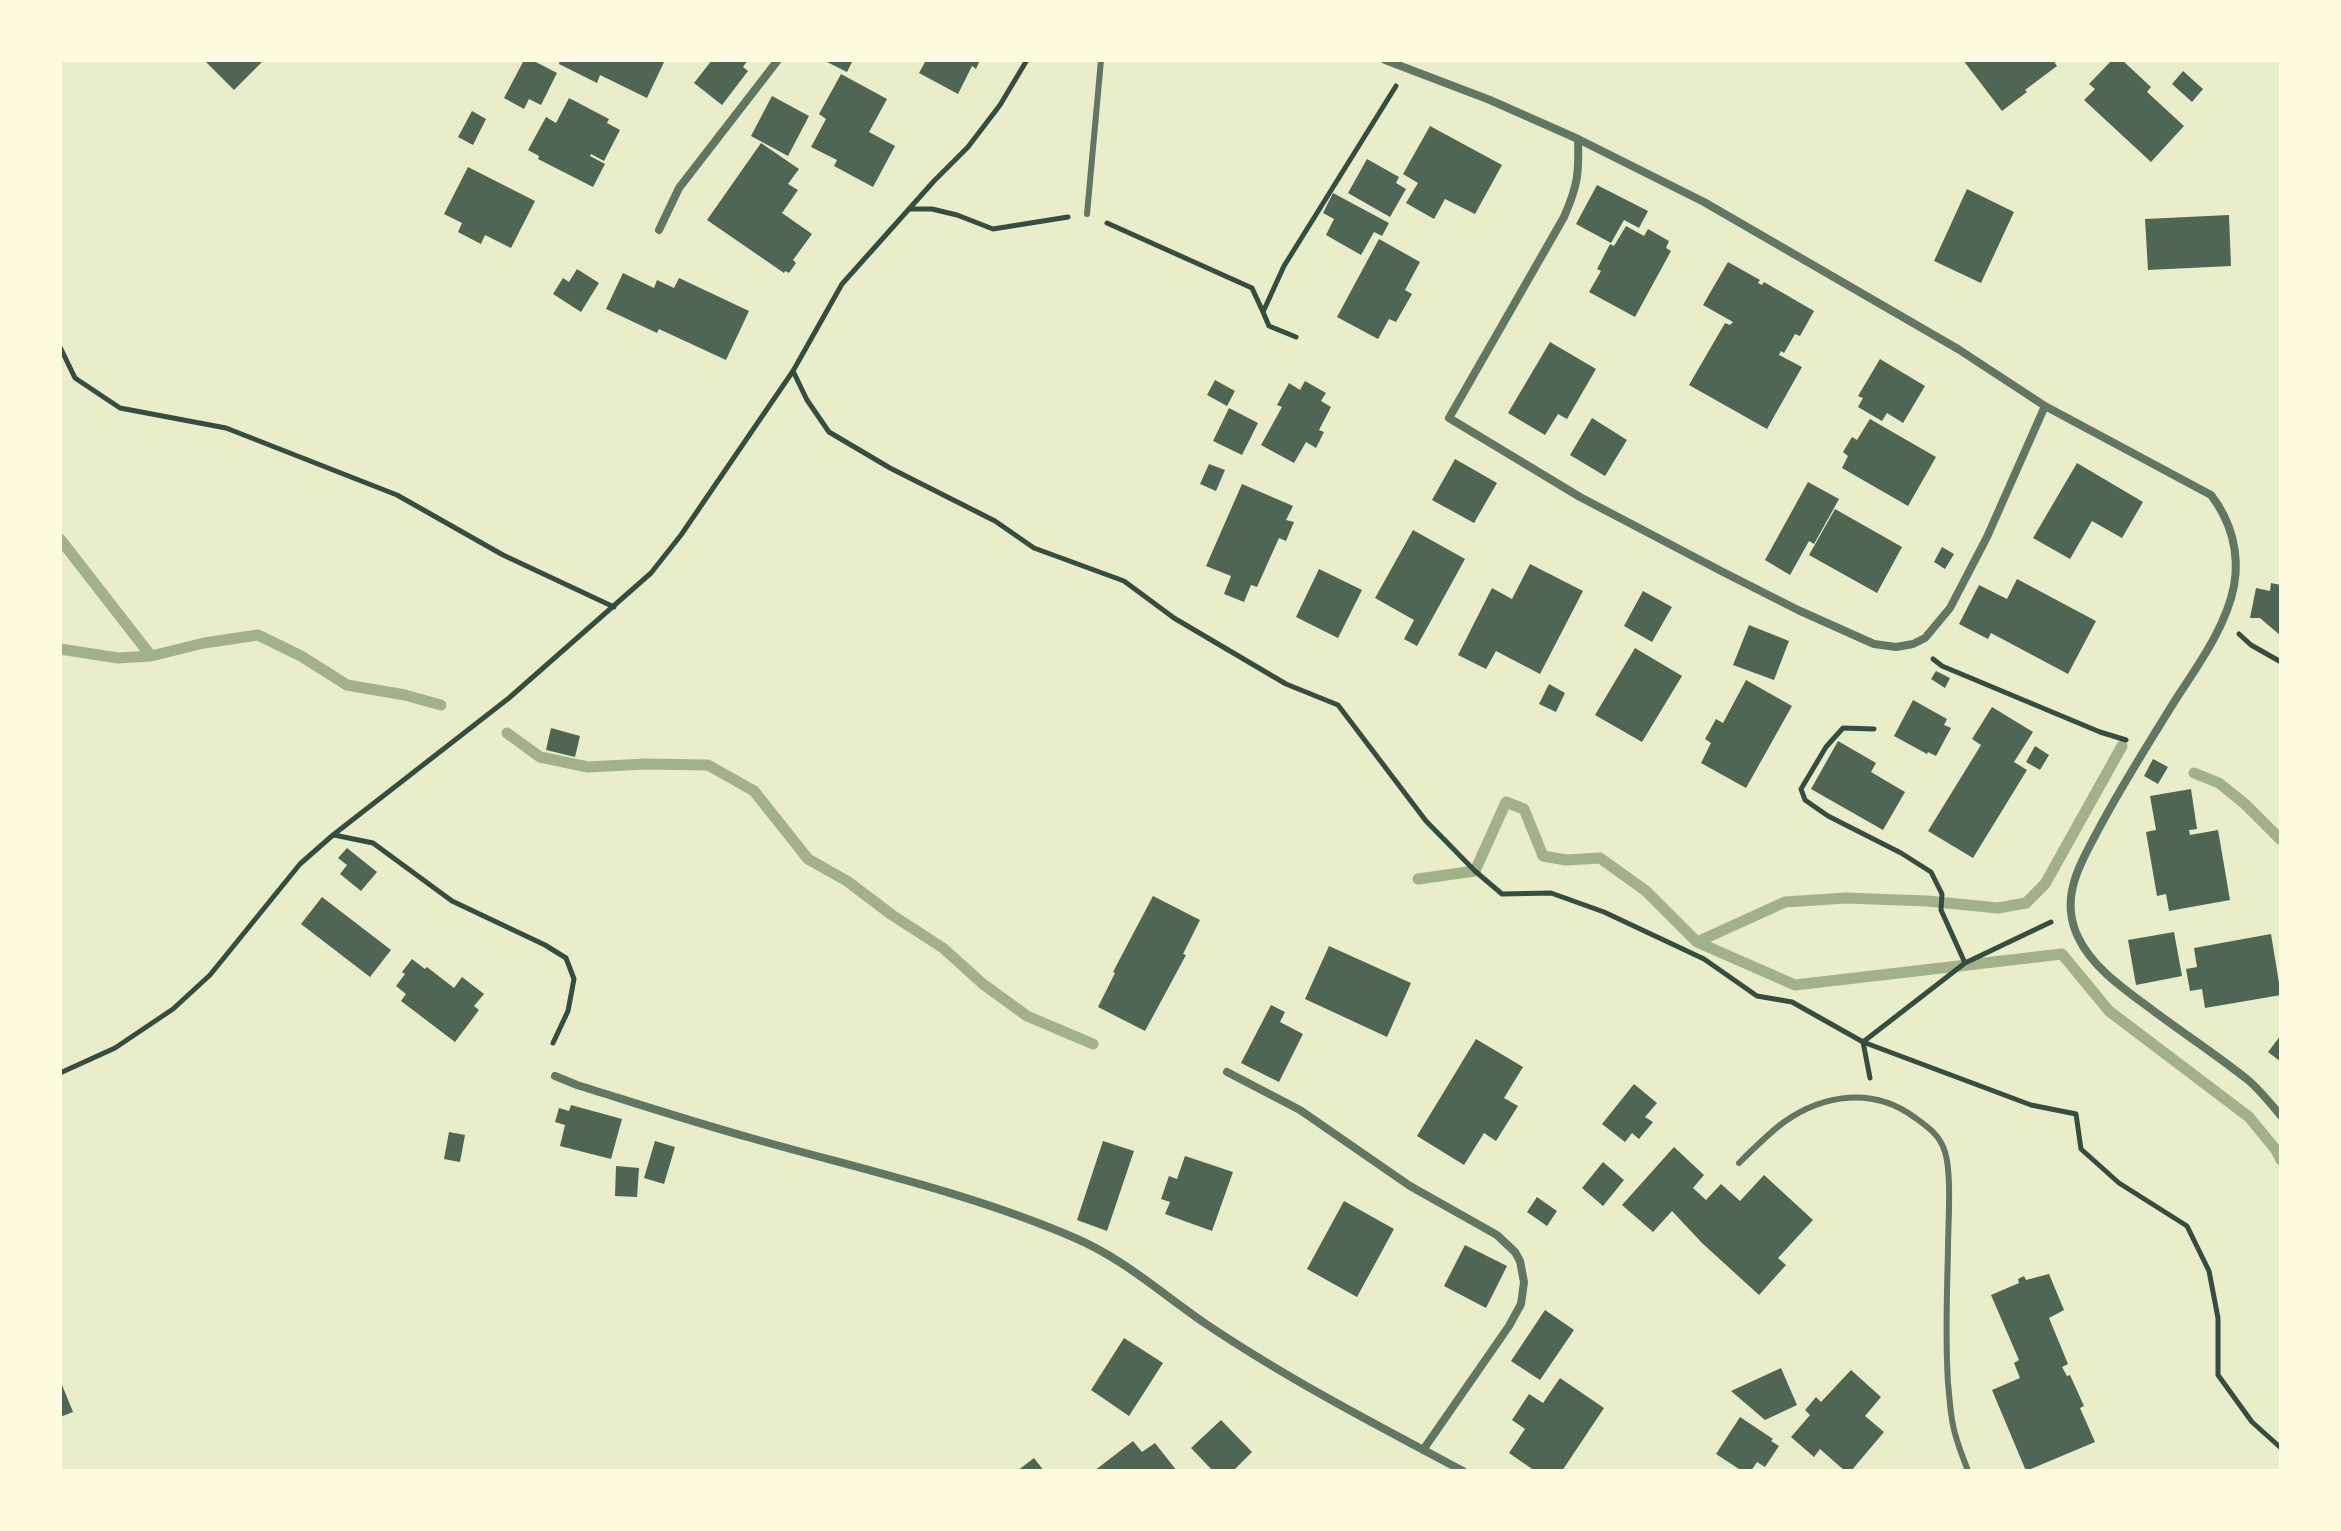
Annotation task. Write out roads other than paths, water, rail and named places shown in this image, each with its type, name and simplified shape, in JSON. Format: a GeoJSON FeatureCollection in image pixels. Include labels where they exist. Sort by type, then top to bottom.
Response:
{"type":"FeatureCollection","features":[{"type":"Feature","properties":{"kind":"street"},"geometry":{"type":"LineString","coordinates":[[659,230],[679,188],[778,60]]}},
{"type":"Feature","properties":{"kind":"street"},"geometry":{"type":"LineString","coordinates":[[1385,60],[1490,100],[1578,139],[1704,202],[1958,349],[2045,406],[2211,495],[2231,529],[2235,560],[2234,586],[2226,612],[2204,655],[2120,787],[2075,874],[2070,894],[2070,913],[2076,935],[2085,949],[2116,984],[2251,1082],[2281,1116]]}},
{"type":"Feature","properties":{"kind":"street"},"geometry":{"type":"LineString","coordinates":[[1578,139],[1576,191],[1564,217],[1449,418],[1580,497],[1798,610],[1874,644],[1896,647],[1913,644],[1925,638],[1950,608],[1987,537],[2045,406]]}},
{"type":"Feature","properties":{"kind":"street"},"geometry":{"type":"LineString","coordinates":[[1227,1072],[1300,1110],[1410,1186],[1497,1235],[1520,1261],[1524,1282],[1521,1304],[1423,1450]]}},
{"type":"Feature","properties":{"kind":"street"},"geometry":{"type":"LineString","coordinates":[[555,1076],[749,1138],[998,1208],[1075,1238],[1114,1257],[1204,1323],[1249,1351],[1374,1425],[1463,1471]]}},
{"type":"Feature","properties":{"kind":"lane"},"geometry":{"type":"LineString","coordinates":[[1087,214],[1101,60]]}},
{"type":"Feature","properties":{"kind":"lane"},"geometry":{"type":"LineString","coordinates":[[1739,1163],[1783,1123],[1805,1110],[1843,1098],[1874,1097],[1905,1110],[1940,1139],[1946,1156],[1949,1214],[1946,1358],[1955,1435],[1968,1471]]}},
{"type":"Feature","properties":{"kind":"waterway"},"geometry":{"type":"LineString","coordinates":[[60,539],[151,656]]}},
{"type":"Feature","properties":{"kind":"waterway"},"geometry":{"type":"LineString","coordinates":[[60,649],[118,658],[151,656],[204,643],[258,635],[301,656],[347,685],[441,705]]}},
{"type":"Feature","properties":{"kind":"waterway"},"geometry":{"type":"LineString","coordinates":[[507,733],[540,757],[588,767],[708,765],[754,791],[808,859],[847,881],[943,948],[983,984],[1027,1016],[1093,1044]]}},
{"type":"Feature","properties":{"kind":"waterway"},"geometry":{"type":"LineString","coordinates":[[1418,879],[1475,871],[1506,802],[1524,809],[1543,856],[1566,860],[1600,858],[1646,891],[1697,942],[1785,902],[1846,898],[1998,908],[2026,903],[2045,884],[2122,746]]}},
{"type":"Feature","properties":{"kind":"waterway"},"geometry":{"type":"LineString","coordinates":[[2194,773],[2219,783],[2280,839]]}},
{"type":"Feature","properties":{"kind":"waterway"},"geometry":{"type":"LineString","coordinates":[[1697,942],[1795,985],[2062,954],[2109,1011],[2249,1117],[2281,1160]]}}]}
